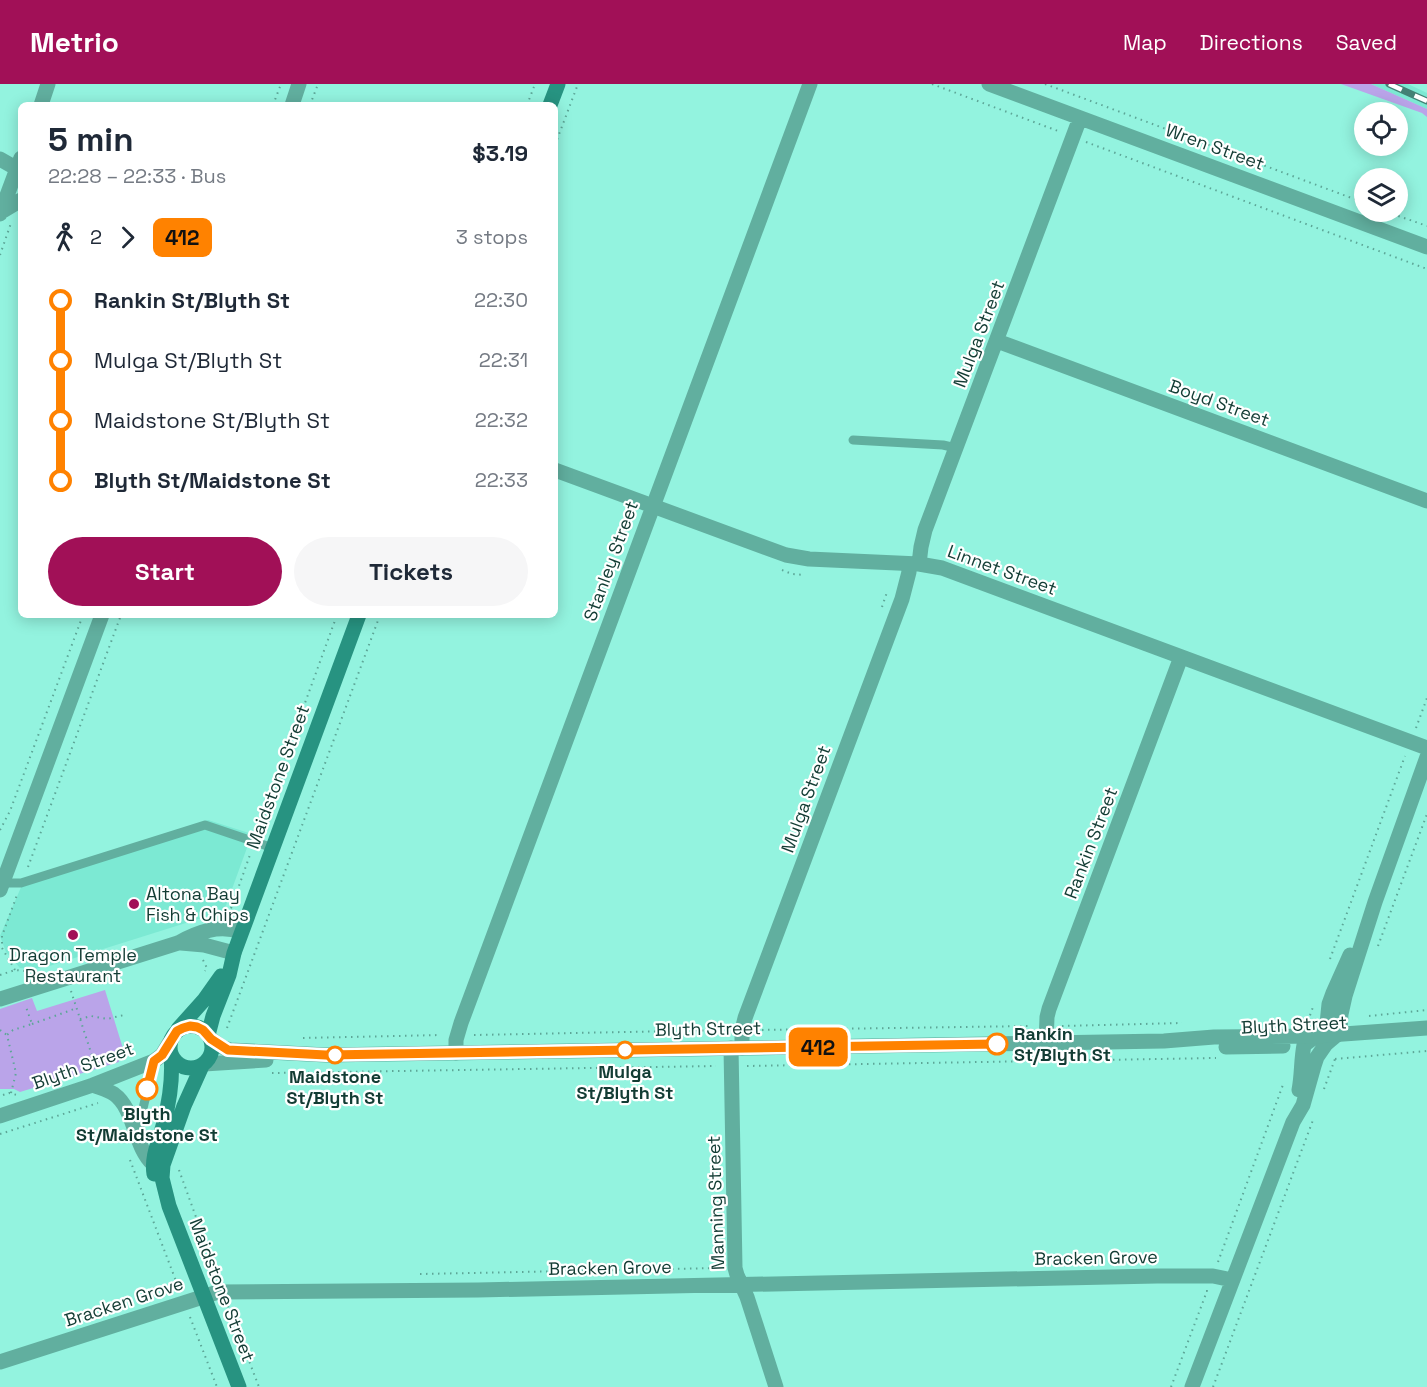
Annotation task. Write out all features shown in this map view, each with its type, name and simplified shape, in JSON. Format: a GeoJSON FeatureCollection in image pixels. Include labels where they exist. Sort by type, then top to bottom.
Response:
{"type":"FeatureCollection","features":[{"type":"Feature","properties":{"kind":"main road"},"geometry":{"type":"LineString","coordinates":[[551,102],[558,84]]}},
{"type":"Feature","properties":{"kind":"main road","name":"Maidstone Street"},"geometry":{"type":"LineString","coordinates":[[239,1387],[169,1206],[162,1178],[163,1165],[184,1106],[203,1065],[212,1052],[210,1037],[213,1016],[229,975],[234,953],[359,618]]}},
{"type":"Feature","properties":{"kind":"main road","name":"Maidstone Street"},"geometry":{"type":"LineString","coordinates":[[172,1043],[209,994],[234,953]]}},
{"type":"Feature","properties":{"kind":"main road"},"geometry":{"type":"LineString","coordinates":[[153,1164],[171,1089],[172,1043],[183,1028],[190,1026],[200,1028],[210,1037]]}},
{"type":"Feature","properties":{"kind":"main road"},"geometry":{"type":"LineString","coordinates":[[172,1043],[177,1063],[185,1068],[203,1065]]}},
{"type":"Feature","properties":{"kind":"main road","name":"Maidstone Street"},"geometry":{"type":"LineString","coordinates":[[153,1164],[156,1180],[169,1206]]}},
{"type":"Feature","properties":{"kind":"street"},"geometry":{"type":"LineString","coordinates":[[42,102],[48,84]]}},
{"type":"Feature","properties":{"kind":"street"},"geometry":{"type":"LineString","coordinates":[[293,102],[299,84]]}},
{"type":"Feature","properties":{"kind":"street","name":"Stanley Street"},"geometry":{"type":"LineString","coordinates":[[456,1053],[456,1040],[810,84]]}},
{"type":"Feature","properties":{"kind":"street","name":"Wren Street"},"geometry":{"type":"LineString","coordinates":[[989,84],[1427,247]]}},
{"type":"Feature","properties":{"kind":"street","name":"Mulga Street"},"geometry":{"type":"LineString","coordinates":[[736,1048],[749,1006],[902,599],[909,572],[921,547],[956,447],[1080,118]]}},
{"type":"Feature","properties":{"kind":"street"},"geometry":{"type":"LineString","coordinates":[[0,159],[18,165]]}},
{"type":"Feature","properties":{"kind":"street"},"geometry":{"type":"LineString","coordinates":[[0,213],[18,171]]}},
{"type":"Feature","properties":{"kind":"street"},"geometry":{"type":"LineString","coordinates":[[0,213],[18,202]]}},
{"type":"Feature","properties":{"kind":"street","name":"Boyd Street"},"geometry":{"type":"LineString","coordinates":[[997,341],[1427,501]]}},
{"type":"Feature","properties":{"kind":"street","name":"Linnet Street"},"geometry":{"type":"LineString","coordinates":[[558,471],[797,558],[913,564],[942,568],[1427,747]]}},
{"type":"Feature","properties":{"kind":"street"},"geometry":{"type":"LineString","coordinates":[[1,886],[101,618]]}},
{"type":"Feature","properties":{"kind":"street","name":"Rankin Street"},"geometry":{"type":"LineString","coordinates":[[1046,1044],[1049,1009],[1181,657]]}},
{"type":"Feature","properties":{"kind":"street"},"geometry":{"type":"LineString","coordinates":[[1336,1025],[1329,1004],[1375,902],[1427,757]]}},
{"type":"Feature","properties":{"kind":"street"},"geometry":{"type":"LineString","coordinates":[[0,860],[16,848]]}},
{"type":"Feature","properties":{"kind":"street"},"geometry":{"type":"LineString","coordinates":[[1,996],[21,993],[178,943],[198,933],[229,928],[242,932]]}},
{"type":"Feature","properties":{"kind":"street"},"geometry":{"type":"LineString","coordinates":[[178,943],[204,945],[234,953]]}},
{"type":"Feature","properties":{"kind":"street","name":"Blyth Street"},"geometry":{"type":"LineString","coordinates":[[1321,1040],[1336,1025],[1427,1028]]}},
{"type":"Feature","properties":{"kind":"street","name":"Blyth Street"},"geometry":{"type":"LineString","coordinates":[[203,1065],[326,1055],[1046,1044],[1164,1041],[1214,1037],[1393,1040],[1427,1034]]}},
{"type":"Feature","properties":{"kind":"street"},"geometry":{"type":"LineString","coordinates":[[210,1037],[225,1049]]}},
{"type":"Feature","properties":{"kind":"street"},"geometry":{"type":"LineString","coordinates":[[1293,1122],[1302,1076],[1301,1058],[1304,1045],[1321,1040]]}},
{"type":"Feature","properties":{"kind":"street"},"geometry":{"type":"LineString","coordinates":[[1192,1387],[1293,1122],[1303,1105],[1321,1040]]}},
{"type":"Feature","properties":{"kind":"street","name":"Blyth Street"},"geometry":{"type":"LineString","coordinates":[[1164,1041],[1216,1047],[1304,1045]]}},
{"type":"Feature","properties":{"kind":"street","name":"Blyth Street"},"geometry":{"type":"LineString","coordinates":[[0,1116],[95,1078],[133,1069],[154,1061],[172,1043]]}},
{"type":"Feature","properties":{"kind":"street","name":"Manning Street"},"geometry":{"type":"LineString","coordinates":[[736,1048],[735,1268],[776,1387]]}},
{"type":"Feature","properties":{"kind":"street","name":"Blyth Street"},"geometry":{"type":"LineString","coordinates":[[225,1049],[326,1055]]}},
{"type":"Feature","properties":{"kind":"street"},"geometry":{"type":"LineString","coordinates":[[133,1069],[124,1086],[128,1112],[145,1154],[153,1164]]}},
{"type":"Feature","properties":{"kind":"street"},"geometry":{"type":"LineString","coordinates":[[95,1078],[115,1095],[128,1112]]}},
{"type":"Feature","properties":{"kind":"street","name":"Bracken Grove"},"geometry":{"type":"LineString","coordinates":[[0,1362],[218,1292],[489,1290],[1157,1276],[1213,1276],[1232,1280]]}},
{"type":"Feature","properties":{"kind":"lane"},"geometry":{"type":"LineString","coordinates":[[853,440],[956,447]]}},
{"type":"Feature","properties":{"kind":"lane"},"geometry":{"type":"LineString","coordinates":[[1,886],[21,883],[205,825],[273,848]]}},
{"type":"Feature","properties":{"kind":"lane"},"geometry":{"type":"LineString","coordinates":[[138,1138],[154,1061]]}},
{"type":"Feature","properties":{"kind":"path"},"geometry":{"type":"LineString","coordinates":[[274,102],[280,84]]}},
{"type":"Feature","properties":{"kind":"path"},"geometry":{"type":"LineString","coordinates":[[311,102],[318,84]]}},
{"type":"Feature","properties":{"kind":"path"},"geometry":{"type":"LineString","coordinates":[[528,102],[534,84]]}},
{"type":"Feature","properties":{"kind":"path"},"geometry":{"type":"LineString","coordinates":[[558,137],[578,84]]}},
{"type":"Feature","properties":{"kind":"path"},"geometry":{"type":"LineString","coordinates":[[932,84],[1427,269]]}},
{"type":"Feature","properties":{"kind":"path"},"geometry":{"type":"LineString","coordinates":[[1045,84],[1354,199]]}},
{"type":"Feature","properties":{"kind":"path"},"geometry":{"type":"LineString","coordinates":[[1408,219],[1427,226]]}},
{"type":"Feature","properties":{"kind":"path"},"geometry":{"type":"LineString","coordinates":[[781,570],[792,574],[814,575]]}},
{"type":"Feature","properties":{"kind":"path"},"geometry":{"type":"LineString","coordinates":[[0,831],[10,811],[82,618]]}},
{"type":"Feature","properties":{"kind":"path"},"geometry":{"type":"LineString","coordinates":[[15,970],[2,948],[2,936],[120,618]]}},
{"type":"Feature","properties":{"kind":"path"},"geometry":{"type":"LineString","coordinates":[[229,916],[336,618]]}},
{"type":"Feature","properties":{"kind":"path"},"geometry":{"type":"LineString","coordinates":[[225,1049],[225,1033],[379,618]]}},
{"type":"Feature","properties":{"kind":"path"},"geometry":{"type":"LineString","coordinates":[[1328,966],[1405,756]]}},
{"type":"Feature","properties":{"kind":"path"},"geometry":{"type":"LineString","coordinates":[[1376,953],[1427,814]]}},
{"type":"Feature","properties":{"kind":"path"},"geometry":{"type":"LineString","coordinates":[[203,960],[207,968],[204,976]]}},
{"type":"Feature","properties":{"kind":"path"},"geometry":{"type":"LineString","coordinates":[[67,978],[95,1078]]}},
{"type":"Feature","properties":{"kind":"path"},"geometry":{"type":"LineString","coordinates":[[21,993],[32,1024]]}},
{"type":"Feature","properties":{"kind":"path"},"geometry":{"type":"LineString","coordinates":[[1316,999],[1308,1021],[1336,1025],[1352,1017],[1427,1010]]}},
{"type":"Feature","properties":{"kind":"path"},"geometry":{"type":"LineString","coordinates":[[7,1035],[13,1030],[77,1008]]}},
{"type":"Feature","properties":{"kind":"path"},"geometry":{"type":"LineString","coordinates":[[80,1019],[92,1016],[107,1019],[124,1015]]}},
{"type":"Feature","properties":{"kind":"path"},"geometry":{"type":"LineString","coordinates":[[303,1038],[1190,1023]]}},
{"type":"Feature","properties":{"kind":"path"},"geometry":{"type":"LineString","coordinates":[[0,1029],[7,1035],[16,1073],[11,1093]]}},
{"type":"Feature","properties":{"kind":"path"},"geometry":{"type":"LineString","coordinates":[[1335,1059],[1427,1051]]}},
{"type":"Feature","properties":{"kind":"path"},"geometry":{"type":"LineString","coordinates":[[747,1066],[1219,1058]]}},
{"type":"Feature","properties":{"kind":"path"},"geometry":{"type":"LineString","coordinates":[[264,1074],[717,1066]]}},
{"type":"Feature","properties":{"kind":"path"},"geometry":{"type":"LineString","coordinates":[[1218,1262],[1286,1078]]}},
{"type":"Feature","properties":{"kind":"path"},"geometry":{"type":"LineString","coordinates":[[3,1095],[11,1093],[19,1095]]}},
{"type":"Feature","properties":{"kind":"path"},"geometry":{"type":"LineString","coordinates":[[0,1134],[97,1103]]}},
{"type":"Feature","properties":{"kind":"path"},"geometry":{"type":"LineString","coordinates":[[129,1156],[179,1290]]}},
{"type":"Feature","properties":{"kind":"path"},"geometry":{"type":"LineString","coordinates":[[177,1166],[222,1292],[260,1387]]}},
{"type":"Feature","properties":{"kind":"path"},"geometry":{"type":"LineString","coordinates":[[421,1274],[720,1268]]}},
{"type":"Feature","properties":{"kind":"path"},"geometry":{"type":"LineString","coordinates":[[1171,1387],[1207,1291]]}},
{"type":"Feature","properties":{"kind":"path"},"geometry":{"type":"LineString","coordinates":[[190,1317],[217,1387]]}},
{"type":"Feature","properties":{"kind":"shaded area"},"geometry":{"type":"Polygon","coordinates":[[[1341,84],[1371,84],[1427,109],[1427,117],[1408,108],[1408,102],[1391,102],[1341,84]]]}},
{"type":"Feature","properties":{"kind":"shaded area"},"geometry":{"type":"Polygon","coordinates":[[[1371,84],[1408,84],[1427,93],[1427,109],[1371,84]]]}},
{"type":"Feature","properties":{"kind":"shaded area"},"geometry":{"type":"Polygon","coordinates":[[[208,820],[252,834],[224,911],[46,967],[20,968],[6,952],[0,936],[25,878],[208,820]]]}},
{"type":"Feature","properties":{"kind":"shaded area"},"geometry":{"type":"Polygon","coordinates":[[[105,990],[125,1055],[118,1057],[119,1062],[20,1092],[14,1089],[0,1089],[0,1009],[32,998],[37,1011],[105,990]]]}},
{"type":"Feature","properties":{"kind":"railway"},"geometry":{"type":"LineString","coordinates":[[1389,84],[1427,101]]}},
{"type":"Feature","properties":{"kind":"bus line","name":"412"},"geometry":{"type":"LineString","coordinates":[[147,1089],[154,1061],[160,1058],[177,1031],[190,1026],[203,1030],[211,1039],[228,1050],[326,1055],[997,1044]]}},
{"type":"Feature","properties":{"kind":"place","name":"Altona Bay Fish & Chips"},"geometry":{"type":"Point","coordinates":[134,904]}},
{"type":"Feature","properties":{"kind":"place","name":"Dragon Temple Restaurant"},"geometry":{"type":"Point","coordinates":[73,935]}},
{"type":"Feature","properties":{"kind":"place","name":"Rankin St/Blyth St"},"geometry":{"type":"Point","coordinates":[997,1044]}},
{"type":"Feature","properties":{"kind":"place","name":"Mulga St/Blyth St"},"geometry":{"type":"Point","coordinates":[625,1050]}},
{"type":"Feature","properties":{"kind":"place","name":"Maidstone St/Blyth St"},"geometry":{"type":"Point","coordinates":[335,1055]}},
{"type":"Feature","properties":{"kind":"place","name":"Blyth St/Maidstone St"},"geometry":{"type":"Point","coordinates":[147,1089]}}]}
